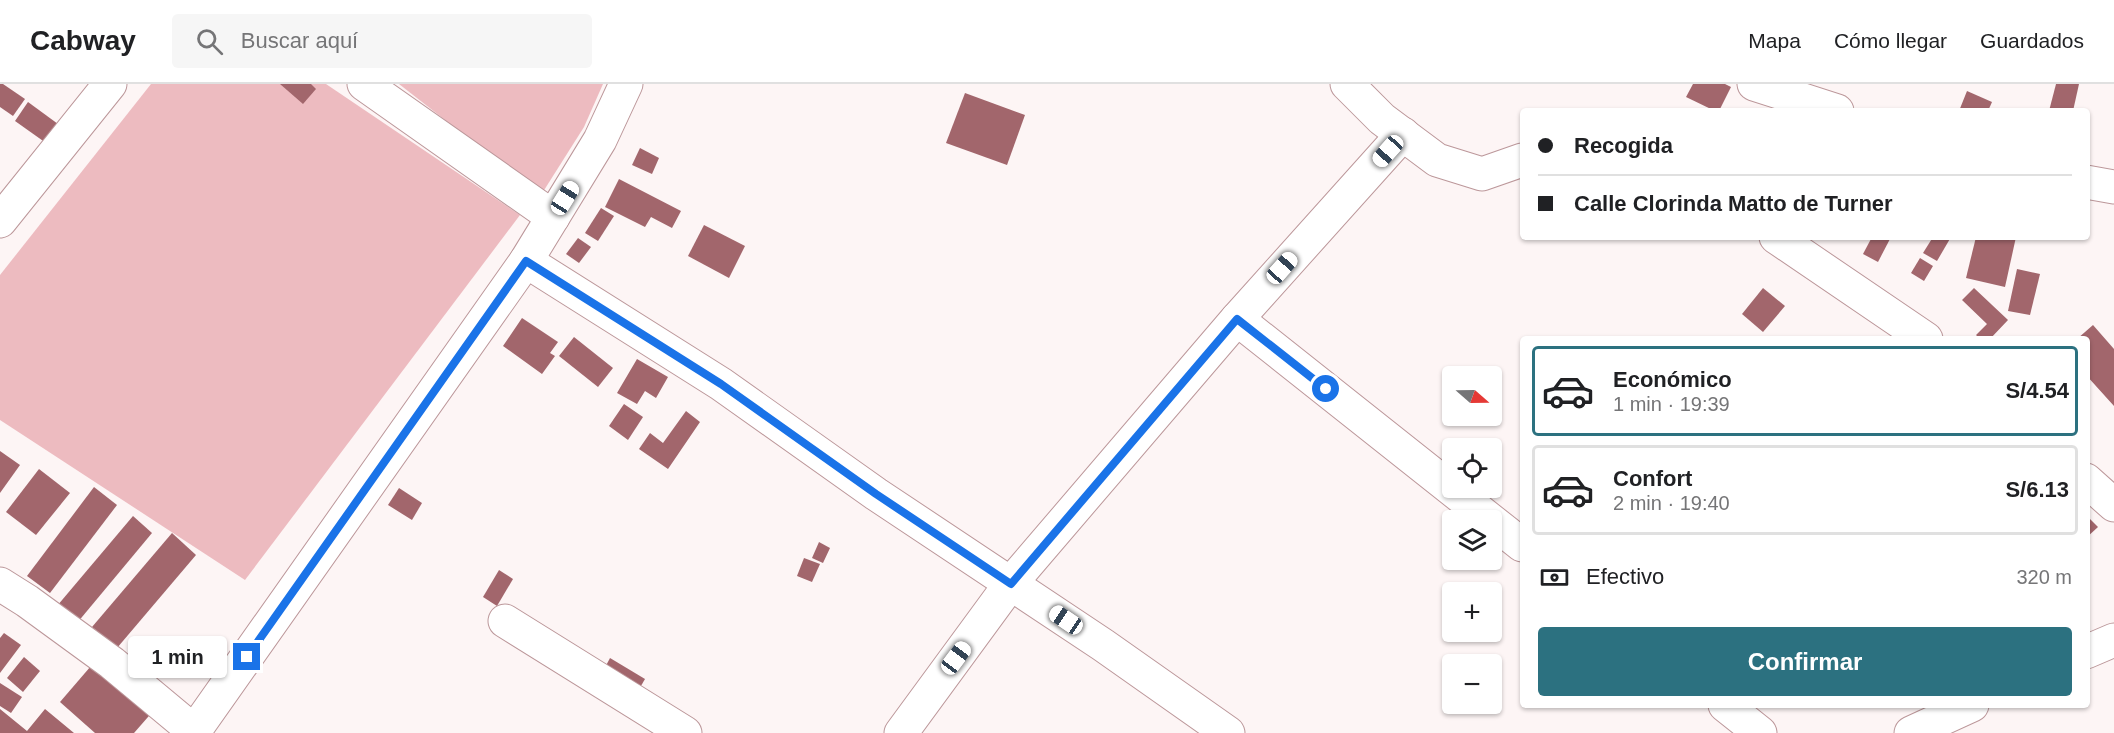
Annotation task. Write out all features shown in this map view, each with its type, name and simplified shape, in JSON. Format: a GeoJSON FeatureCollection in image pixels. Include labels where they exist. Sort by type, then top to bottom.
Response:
{"type":"FeatureCollection","features":[{"type":"Feature","properties":{"kind":"street"},"geometry":{"type":"LineString","coordinates":[[0,221],[110,84]]}},
{"type":"Feature","properties":{"kind":"street"},"geometry":{"type":"LineString","coordinates":[[364,84],[553,217]]}},
{"type":"Feature","properties":{"kind":"street"},"geometry":{"type":"LineString","coordinates":[[0,584],[112,663],[194,733],[526,261],[600,141],[626,84]]}},
{"type":"Feature","properties":{"kind":"street"},"geometry":{"type":"LineString","coordinates":[[1347,84],[1382,119],[1437,160],[1482,174],[1520,161]]}},
{"type":"Feature","properties":{"kind":"street"},"geometry":{"type":"LineString","coordinates":[[1755,84],[1828,108]]}},
{"type":"Feature","properties":{"kind":"street"},"geometry":{"type":"LineString","coordinates":[[900,733],[1011,584],[1237,319],[1403,134]]}},
{"type":"Feature","properties":{"kind":"street"},"geometry":{"type":"LineString","coordinates":[[2090,183],[2114,187]]}},
{"type":"Feature","properties":{"kind":"street"},"geometry":{"type":"LineString","coordinates":[[1780,240],[1922,336]]}},
{"type":"Feature","properties":{"kind":"street"},"geometry":{"type":"LineString","coordinates":[[526,261],[721,384],[876,494],[1103,645],[1228,733]]}},
{"type":"Feature","properties":{"kind":"street"},"geometry":{"type":"LineString","coordinates":[[1237,319],[1520,543]]}},
{"type":"Feature","properties":{"kind":"street"},"geometry":{"type":"LineString","coordinates":[[2090,484],[2114,505]]}},
{"type":"Feature","properties":{"kind":"street"},"geometry":{"type":"LineString","coordinates":[[505,621],[685,733]]}},
{"type":"Feature","properties":{"kind":"street"},"geometry":{"type":"LineString","coordinates":[[2090,650],[2114,640]]}},
{"type":"Feature","properties":{"kind":"street"},"geometry":{"type":"LineString","coordinates":[[1729,708],[1760,733]]}},
{"type":"Feature","properties":{"kind":"street"},"geometry":{"type":"LineString","coordinates":[[1911,733],[1965,708]]}},
{"type":"Feature","properties":{"kind":"shaded area"},"geometry":{"type":"Polygon","coordinates":[[[151,84],[326,84],[520,215],[245,580],[0,420],[0,275],[151,84]]]}},
{"type":"Feature","properties":{"kind":"shaded area"},"geometry":{"type":"Polygon","coordinates":[[[399,84],[603,84],[584,127],[541,195],[399,84]]]}},
{"type":"Feature","properties":{"kind":"building"},"geometry":{"type":"Polygon","coordinates":[[[0,84],[25,99],[13,116],[0,107],[0,84]]]}},
{"type":"Feature","properties":{"kind":"building"},"geometry":{"type":"Polygon","coordinates":[[[280,84],[311,84],[316,89],[303,104],[280,84]]]}},
{"type":"Feature","properties":{"kind":"building"},"geometry":{"type":"Polygon","coordinates":[[[1693,84],[1725,84],[1731,87],[1720,108],[1709,108],[1686,97],[1693,84]]]}},
{"type":"Feature","properties":{"kind":"building"},"geometry":{"type":"Polygon","coordinates":[[[2056,84],[2079,84],[2074,108],[2050,108],[2056,84]]]}},
{"type":"Feature","properties":{"kind":"building"},"geometry":{"type":"Polygon","coordinates":[[[1967,91],[1992,102],[1989,108],[1960,108],[1967,91]]]}},
{"type":"Feature","properties":{"kind":"building"},"geometry":{"type":"Polygon","coordinates":[[[965,93],[1025,115],[1007,165],[946,143],[965,93]]]}},
{"type":"Feature","properties":{"kind":"building"},"geometry":{"type":"Polygon","coordinates":[[[28,102],[58,124],[46,143],[15,121],[28,102]]]}},
{"type":"Feature","properties":{"kind":"building"},"geometry":{"type":"Polygon","coordinates":[[[640,148],[659,158],[652,174],[632,165],[640,148]]]}},
{"type":"Feature","properties":{"kind":"building"},"geometry":{"type":"Polygon","coordinates":[[[619,179],[681,211],[672,228],[651,217],[645,227],[605,207],[619,179]]]}},
{"type":"Feature","properties":{"kind":"building"},"geometry":{"type":"Polygon","coordinates":[[[601,208],[614,216],[598,241],[585,233],[601,208]]]}},
{"type":"Feature","properties":{"kind":"building"},"geometry":{"type":"Polygon","coordinates":[[[704,225],[745,246],[729,278],[688,256],[704,225]]]}},
{"type":"Feature","properties":{"kind":"building"},"geometry":{"type":"Polygon","coordinates":[[[578,238],[591,247],[579,263],[566,254],[578,238]]]}},
{"type":"Feature","properties":{"kind":"building"},"geometry":{"type":"Polygon","coordinates":[[[1870,240],[1889,240],[1878,262],[1863,254],[1870,240]]]}},
{"type":"Feature","properties":{"kind":"building"},"geometry":{"type":"Polygon","coordinates":[[[1931,240],[1949,240],[1937,261],[1923,253],[1931,240]]]}},
{"type":"Feature","properties":{"kind":"building"},"geometry":{"type":"Polygon","coordinates":[[[1975,240],[2015,240],[2005,287],[1966,278],[1975,240]]]}},
{"type":"Feature","properties":{"kind":"building"},"geometry":{"type":"Polygon","coordinates":[[[1920,258],[1933,266],[1924,281],[1911,273],[1920,258]]]}},
{"type":"Feature","properties":{"kind":"building"},"geometry":{"type":"Polygon","coordinates":[[[2017,269],[2040,274],[2030,315],[2008,311],[2017,269]]]}},
{"type":"Feature","properties":{"kind":"building"},"geometry":{"type":"Polygon","coordinates":[[[1763,288],[1785,306],[1763,332],[1742,314],[1763,288]]]}},
{"type":"Feature","properties":{"kind":"building"},"geometry":{"type":"Polygon","coordinates":[[[1974,288],[2008,320],[1993,336],[1977,336],[1987,324],[1962,300],[1974,288]]]}},
{"type":"Feature","properties":{"kind":"building"},"geometry":{"type":"Polygon","coordinates":[[[522,318],[558,342],[550,353],[555,356],[542,374],[503,346],[522,318]]]}},
{"type":"Feature","properties":{"kind":"building"},"geometry":{"type":"Polygon","coordinates":[[[2093,325],[2114,349],[2114,406],[2090,379],[2090,336],[2080,336],[2093,325]]]}},
{"type":"Feature","properties":{"kind":"building"},"geometry":{"type":"Polygon","coordinates":[[[574,337],[613,368],[598,387],[559,356],[574,337]]]}},
{"type":"Feature","properties":{"kind":"building"},"geometry":{"type":"Polygon","coordinates":[[[637,359],[668,377],[656,398],[645,391],[637,404],[617,393],[637,359]]]}},
{"type":"Feature","properties":{"kind":"building"},"geometry":{"type":"Polygon","coordinates":[[[624,404],[643,417],[628,440],[609,426],[624,404]]]}},
{"type":"Feature","properties":{"kind":"building"},"geometry":{"type":"Polygon","coordinates":[[[686,411],[700,422],[668,469],[639,449],[650,433],[663,443],[686,411]]]}},
{"type":"Feature","properties":{"kind":"building"},"geometry":{"type":"Polygon","coordinates":[[[0,451],[20,465],[0,493],[0,451]]]}},
{"type":"Feature","properties":{"kind":"building"},"geometry":{"type":"Polygon","coordinates":[[[39,469],[70,493],[36,535],[6,512],[39,469]]]}},
{"type":"Feature","properties":{"kind":"building"},"geometry":{"type":"Polygon","coordinates":[[[94,487],[117,505],[50,593],[27,576],[94,487]]]}},
{"type":"Feature","properties":{"kind":"building"},"geometry":{"type":"Polygon","coordinates":[[[399,488],[422,503],[412,520],[388,505],[399,488]]]}},
{"type":"Feature","properties":{"kind":"building"},"geometry":{"type":"Polygon","coordinates":[[[133,516],[152,533],[77,623],[57,606],[133,516]]]}},
{"type":"Feature","properties":{"kind":"building"},"geometry":{"type":"Polygon","coordinates":[[[2090,519],[2098,527],[2090,534],[2090,519]]]}},
{"type":"Feature","properties":{"kind":"building"},"geometry":{"type":"Polygon","coordinates":[[[172,533],[196,555],[117,648],[92,627],[172,533]]]}},
{"type":"Feature","properties":{"kind":"building"},"geometry":{"type":"Polygon","coordinates":[[[819,542],[830,548],[823,563],[812,558],[819,542]]]}},
{"type":"Feature","properties":{"kind":"building"},"geometry":{"type":"Polygon","coordinates":[[[804,558],[820,564],[812,582],[797,576],[804,558]]]}},
{"type":"Feature","properties":{"kind":"building"},"geometry":{"type":"Polygon","coordinates":[[[499,570],[513,579],[497,606],[483,597],[499,570]]]}},
{"type":"Feature","properties":{"kind":"building"},"geometry":{"type":"Polygon","coordinates":[[[4,633],[21,645],[0,673],[0,638],[4,633]]]}},
{"type":"Feature","properties":{"kind":"building"},"geometry":{"type":"Polygon","coordinates":[[[24,657],[40,671],[23,692],[7,678],[24,657]]]}},
{"type":"Feature","properties":{"kind":"building"},"geometry":{"type":"Polygon","coordinates":[[[610,658],[645,679],[634,698],[599,679],[610,658]]]}},
{"type":"Feature","properties":{"kind":"building"},"geometry":{"type":"Polygon","coordinates":[[[97,659],[155,709],[134,733],[95,733],[60,702],[97,659]]]}},
{"type":"Feature","properties":{"kind":"building"},"geometry":{"type":"Polygon","coordinates":[[[0,683],[22,697],[11,713],[0,706],[0,683]]]}},
{"type":"Feature","properties":{"kind":"building"},"geometry":{"type":"Polygon","coordinates":[[[0,709],[27,731],[45,709],[74,733],[0,733],[0,709]]]}},
{"type":"Feature","properties":{"kind":"route"},"geometry":{"type":"LineString","coordinates":[[247,657],[526,261],[721,384],[876,494],[1011,584],[1237,319],[1326,389]]}}]}
